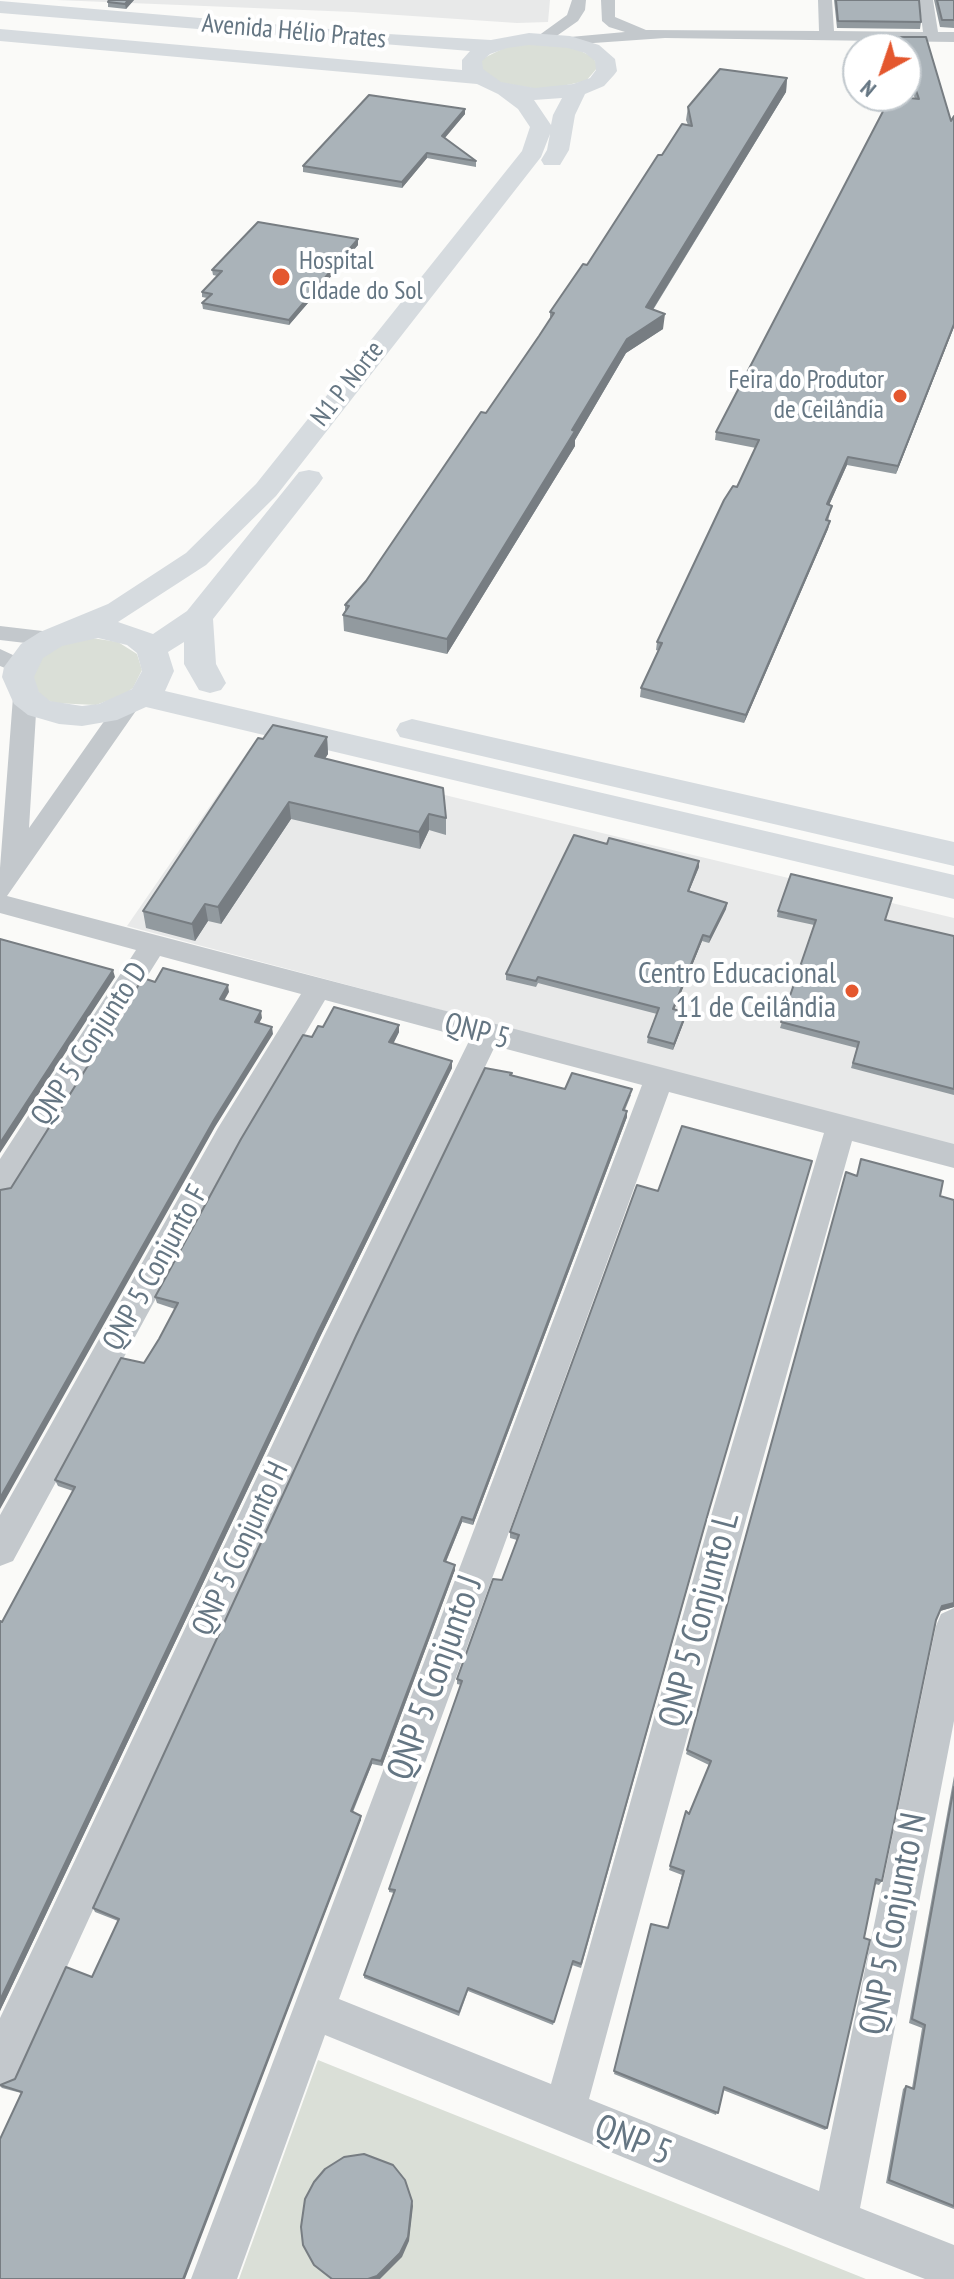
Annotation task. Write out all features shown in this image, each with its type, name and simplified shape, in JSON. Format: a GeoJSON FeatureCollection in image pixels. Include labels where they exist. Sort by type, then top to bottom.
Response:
{"type":"FeatureCollection","features":[{"type":"Feature","properties":{"kind":"main road","name":"Avenida Hélio Prates"},"geometry":{"type":"LineString","coordinates":[[0,7],[492,46],[543,39],[570,42],[592,49],[605,59]]}},
{"type":"Feature","properties":{"kind":"main road"},"geometry":{"type":"LineString","coordinates":[[247,57],[277,48],[285,39],[283,31]]}},
{"type":"Feature","properties":{"kind":"main road","name":"Avenida Hélio Prates"},"geometry":{"type":"LineString","coordinates":[[0,35],[477,78],[507,91]]}},
{"type":"Feature","properties":{"kind":"main road"},"geometry":{"type":"LineString","coordinates":[[319,62],[310,56],[312,47],[339,36]]}},
{"type":"Feature","properties":{"kind":"main road"},"geometry":{"type":"LineString","coordinates":[[477,78],[471,66],[472,60],[492,46]]}},
{"type":"Feature","properties":{"kind":"main road"},"geometry":{"type":"LineString","coordinates":[[507,91],[550,94],[577,90],[604,77],[607,71],[605,59]]}},
{"type":"Feature","properties":{"kind":"main road","name":"N1 P Norte"},"geometry":{"type":"LineString","coordinates":[[370,399],[551,162],[558,150],[564,115],[577,90]]}},
{"type":"Feature","properties":{"kind":"main road","name":"N1 P Norte"},"geometry":{"type":"LineString","coordinates":[[63,635],[119,610],[196,559],[266,490],[533,152],[541,127],[539,120],[526,104],[507,91]]}},
{"type":"Feature","properties":{"kind":"main road","name":"N1 P Norte"},"geometry":{"type":"LineString","coordinates":[[145,680],[198,618],[322,460]]}},
{"type":"Feature","properties":{"kind":"main road"},"geometry":{"type":"LineString","coordinates":[[198,618],[200,664],[210,683]]}},
{"type":"Feature","properties":{"kind":"main road"},"geometry":{"type":"LineString","coordinates":[[145,680],[138,638],[120,632],[63,635],[32,651],[15,673],[39,708],[71,715],[106,713],[145,680],[210,683],[954,854]]}},
{"type":"Feature","properties":{"kind":"main road"},"geometry":{"type":"LineString","coordinates":[[145,680],[954,887]]}},
{"type":"Feature","properties":{"kind":"street"},"geometry":{"type":"LineString","coordinates":[[543,39],[573,18],[579,0]]}},
{"type":"Feature","properties":{"kind":"street"},"geometry":{"type":"LineString","coordinates":[[608,0],[607,18],[625,28],[646,33]]}},
{"type":"Feature","properties":{"kind":"street"},"geometry":{"type":"LineString","coordinates":[[825,0],[827,35]]}},
{"type":"Feature","properties":{"kind":"street"},"geometry":{"type":"LineString","coordinates":[[926,0],[931,36]]}},
{"type":"Feature","properties":{"kind":"street"},"geometry":{"type":"LineString","coordinates":[[570,42],[646,33],[954,37]]}},
{"type":"Feature","properties":{"kind":"street"},"geometry":{"type":"LineString","coordinates":[[605,59],[634,45],[655,43],[954,48]]}},
{"type":"Feature","properties":{"kind":"street"},"geometry":{"type":"LineString","coordinates":[[0,633],[63,635]]}},
{"type":"Feature","properties":{"kind":"street","name":"N1 P Norte"},"geometry":{"type":"LineString","coordinates":[[6,881],[15,673]]}},
{"type":"Feature","properties":{"kind":"street","name":"N1 P Norte"},"geometry":{"type":"LineString","coordinates":[[6,881],[145,680]]}},
{"type":"Feature","properties":{"kind":"street","name":"QNP 5"},"geometry":{"type":"LineString","coordinates":[[0,904],[486,1035],[954,1156]]}},
{"type":"Feature","properties":{"kind":"street","name":"QNP 5 Conjunto D"},"geometry":{"type":"LineString","coordinates":[[0,1184],[153,945]]}},
{"type":"Feature","properties":{"kind":"street","name":"QNP 5 Conjunto F"},"geometry":{"type":"LineString","coordinates":[[0,1549],[229,1136],[318,989]]}},
{"type":"Feature","properties":{"kind":"street","name":"QNP 5 Conjunto H"},"geometry":{"type":"LineString","coordinates":[[0,2065],[338,1340],[486,1035]]}},
{"type":"Feature","properties":{"kind":"street","name":"QNP 5 Conjunto J"},"geometry":{"type":"LineString","coordinates":[[214,2279],[659,1078]]}},
{"type":"Feature","properties":{"kind":"street","name":"QNP 5 Conjunto L"},"geometry":{"type":"LineString","coordinates":[[564,2114],[729,1516],[841,1128]]}},
{"type":"Feature","properties":{"kind":"street","name":"QNP 5 Conjunto N"},"geometry":{"type":"LineString","coordinates":[[835,2222],[954,1626]]}},
{"type":"Feature","properties":{"kind":"street","name":"QNP 5"},"geometry":{"type":"LineString","coordinates":[[314,2010],[564,2114],[954,2268]]}},
{"type":"Feature","properties":{"kind":"shaded area"},"geometry":{"type":"Polygon","coordinates":[[[56,0],[550,0],[548,22],[517,23],[353,12],[56,0]]]}},
{"type":"Feature","properties":{"kind":"shaded area"},"geometry":{"type":"Polygon","coordinates":[[[512,44],[570,46],[593,57],[598,67],[586,81],[543,90],[497,82],[481,69],[482,59],[512,44]]]}},
{"type":"Feature","properties":{"kind":"shaded area"},"geometry":{"type":"Polygon","coordinates":[[[92,638],[118,642],[137,654],[142,670],[133,688],[96,705],[54,703],[43,698],[31,682],[42,656],[64,643],[92,638]]]}},
{"type":"Feature","properties":{"kind":"shaded area"},"geometry":{"type":"Polygon","coordinates":[[[250,748],[954,918],[954,1147],[127,926],[250,748]]]}},
{"type":"Feature","properties":{"kind":"shaded area"},"geometry":{"type":"Polygon","coordinates":[[[318,2060],[395,2091],[866,2279],[239,2279],[318,2060]]]}},
{"type":"Feature","properties":{"kind":"building"},"geometry":{"type":"Polygon","coordinates":[[[109,0],[128,0],[125,4],[109,0]]]}},
{"type":"Feature","properties":{"kind":"building"},"geometry":{"type":"Polygon","coordinates":[[[836,0],[919,0],[921,22],[838,21],[836,0]]]}},
{"type":"Feature","properties":{"kind":"building"},"geometry":{"type":"Polygon","coordinates":[[[937,0],[954,0],[954,20],[942,20],[937,0]]]}},
{"type":"Feature","properties":{"kind":"building"},"geometry":{"type":"Polygon","coordinates":[[[922,37],[926,37],[951,121],[954,116],[954,324],[898,466],[848,457],[827,504],[832,506],[826,520],[830,521],[746,715],[641,688],[662,643],[657,642],[724,500],[733,486],[737,487],[759,440],[716,432],[883,112],[922,112],[922,37]]]}},
{"type":"Feature","properties":{"kind":"building"},"geometry":{"type":"Polygon","coordinates":[[[720,69],[787,78],[646,307],[665,314],[627,339],[572,430],[575,431],[447,639],[343,615],[349,606],[345,605],[366,581],[481,412],[486,413],[539,336],[554,313],[550,312],[583,264],[587,265],[658,155],[662,155],[682,124],[692,126],[688,107],[720,69]]]}},
{"type":"Feature","properties":{"kind":"building"},"geometry":{"type":"Polygon","coordinates":[[[369,95],[465,109],[442,136],[476,161],[427,153],[402,182],[303,166],[369,95]]]}},
{"type":"Feature","properties":{"kind":"building","name":"Hospital CIdade do Sol"},"geometry":{"type":"Polygon","coordinates":[[[258,222],[358,239],[289,320],[202,303],[212,294],[202,292],[222,271],[212,270],[258,222]]]}},
{"type":"Feature","properties":{"kind":"building"},"geometry":{"type":"Polygon","coordinates":[[[273,725],[327,737],[315,756],[443,788],[446,818],[429,814],[419,832],[289,802],[218,907],[205,904],[192,924],[143,911],[258,738],[263,739],[273,725]]]}},
{"type":"Feature","properties":{"kind":"building"},"geometry":{"type":"Polygon","coordinates":[[[574,835],[607,844],[609,838],[699,861],[688,891],[727,903],[710,937],[703,935],[673,1009],[686,1013],[674,1044],[648,1037],[659,1008],[538,977],[536,981],[506,974],[574,835]]]}},
{"type":"Feature","properties":{"kind":"building","name":"Centro Educacional 11 de Ceilândia"},"geometry":{"type":"Polygon","coordinates":[[[791,874],[892,898],[885,920],[954,936],[954,1089],[853,1063],[859,1042],[781,1022],[816,920],[778,911],[791,874]]]}},
{"type":"Feature","properties":{"kind":"building"},"geometry":{"type":"Polygon","coordinates":[[[0,939],[113,970],[0,1143],[0,939]]]}},
{"type":"Feature","properties":{"kind":"building"},"geometry":{"type":"Polygon","coordinates":[[[163,968],[228,985],[220,999],[261,1011],[255,1022],[272,1027],[214,1120],[0,1498],[0,1190],[11,1188],[143,978],[155,982],[163,968]]]}},
{"type":"Feature","properties":{"kind":"building"},"geometry":{"type":"Polygon","coordinates":[[[334,1007],[399,1025],[389,1042],[452,1061],[318,1332],[0,2000],[0,1621],[75,1487],[55,1480],[121,1358],[144,1363],[159,1339],[178,1303],[155,1297],[241,1139],[303,1035],[312,1037],[318,1026],[323,1027],[334,1007]]]}},
{"type":"Feature","properties":{"kind":"building"},"geometry":{"type":"Polygon","coordinates":[[[485,1068],[565,1089],[572,1073],[632,1089],[623,1110],[627,1111],[473,1520],[462,1517],[444,1561],[455,1565],[381,1761],[372,1759],[351,1811],[361,1816],[183,2279],[0,2279],[0,2139],[22,2092],[0,2085],[15,2079],[66,1967],[92,1977],[119,1919],[93,1908],[356,1336],[485,1068]]]}},
{"type":"Feature","properties":{"kind":"building"},"geometry":{"type":"Polygon","coordinates":[[[682,1126],[812,1161],[709,1510],[581,1964],[573,1961],[554,2022],[468,1988],[459,2012],[364,1975],[395,1890],[389,1889],[462,1681],[457,1679],[493,1579],[502,1580],[519,1535],[510,1532],[637,1185],[658,1191],[682,1126]]]}},
{"type":"Feature","properties":{"kind":"building"},"geometry":{"type":"Polygon","coordinates":[[[861,1159],[943,1181],[940,1196],[954,1200],[954,1603],[942,1606],[936,1620],[882,1881],[876,1879],[864,1938],[870,1940],[827,2128],[724,2087],[718,2113],[614,2071],[651,1924],[668,1928],[684,1871],[670,1866],[686,1811],[689,1814],[711,1761],[687,1750],[846,1172],[857,1176],[861,1159]]]}},
{"type":"Feature","properties":{"kind":"building"},"geometry":{"type":"Polygon","coordinates":[[[954,1787],[954,2206],[889,2180],[906,2086],[914,2089],[925,2025],[912,2019],[954,1787]]]}},
{"type":"Feature","properties":{"kind":"building"},"geometry":{"type":"Polygon","coordinates":[[[364,2154],[393,2165],[405,2180],[412,2201],[408,2237],[400,2253],[377,2276],[332,2279],[314,2265],[303,2245],[301,2227],[305,2199],[325,2169],[344,2157],[364,2154]]]}},
{"type":"Feature","properties":{"kind":"place","name":"Hospital CIdade do Sol"},"geometry":{"type":"Point","coordinates":[281,277]}},
{"type":"Feature","properties":{"kind":"place","name":"Feira do Produtor de Ceilândia"},"geometry":{"type":"Point","coordinates":[900,396]}},
{"type":"Feature","properties":{"kind":"place","name":"Centro Educacional 11 de Ceilândia"},"geometry":{"type":"Point","coordinates":[852,991]}}]}
